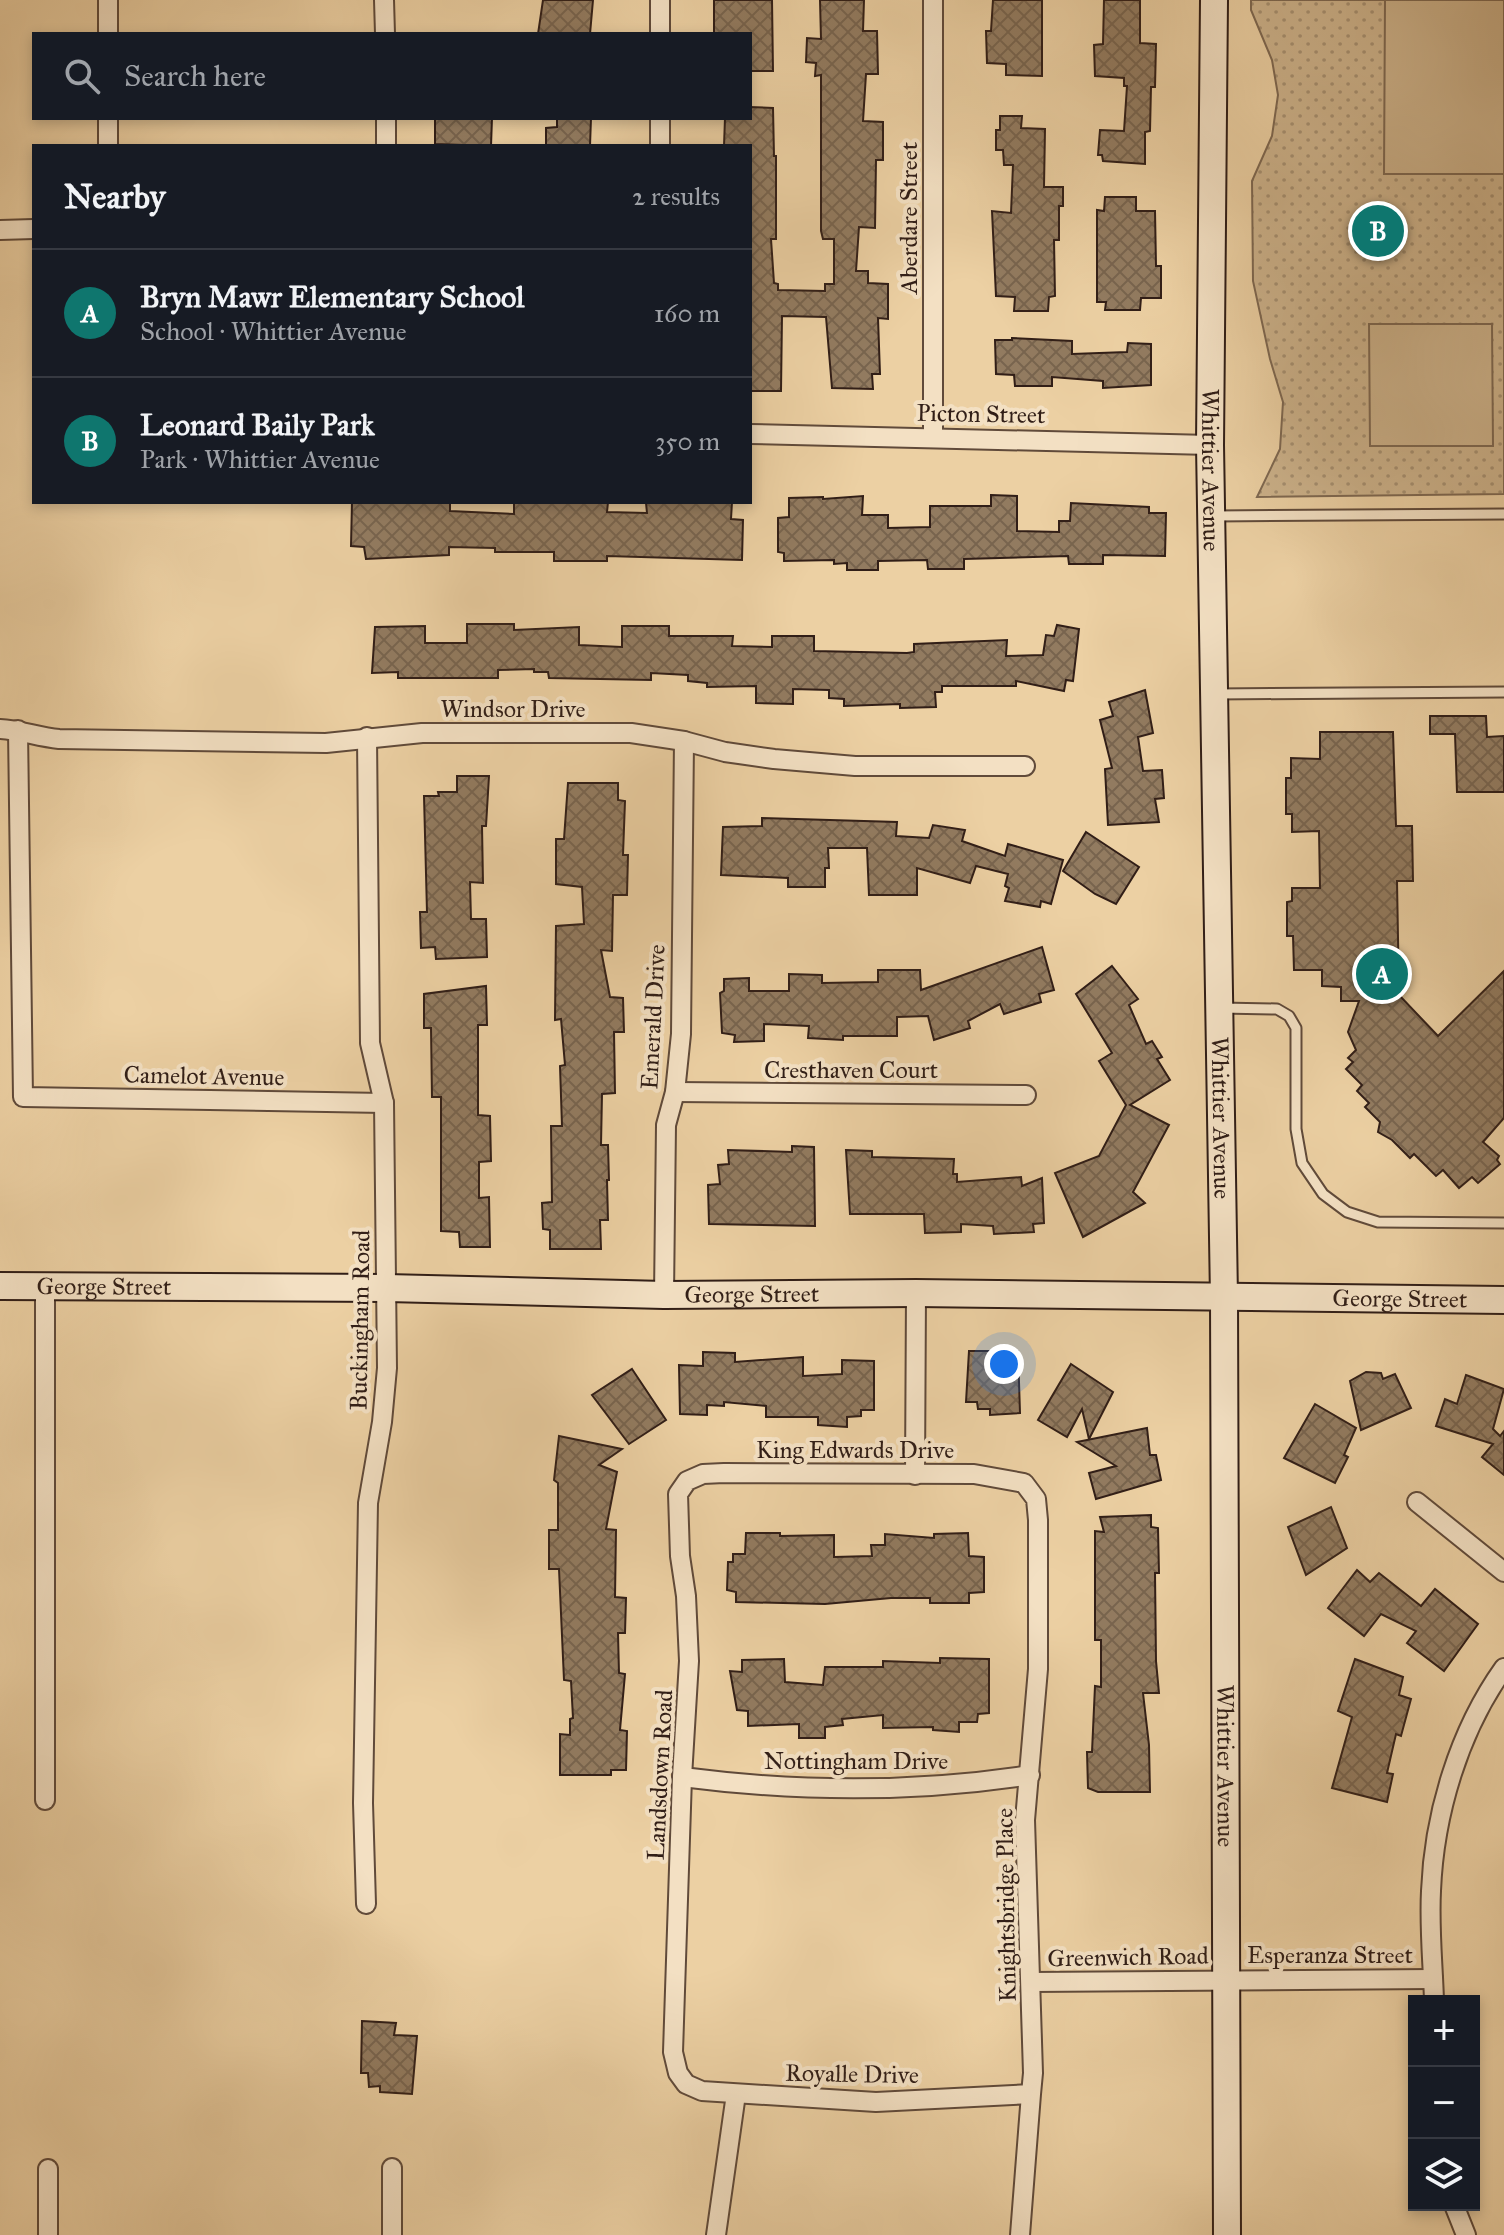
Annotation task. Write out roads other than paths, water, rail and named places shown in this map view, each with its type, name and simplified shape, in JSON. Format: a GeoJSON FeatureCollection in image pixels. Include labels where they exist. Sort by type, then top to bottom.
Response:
{"type":"FeatureCollection","features":[{"type":"Feature","properties":{"kind":"street"},"geometry":{"type":"LineString","coordinates":[[108,0],[108,32]]}},
{"type":"Feature","properties":{"kind":"street"},"geometry":{"type":"LineString","coordinates":[[384,0],[385,32]]}},
{"type":"Feature","properties":{"kind":"street"},"geometry":{"type":"LineString","coordinates":[[660,0],[660,32]]}},
{"type":"Feature","properties":{"kind":"street","name":"Aberdare Street"},"geometry":{"type":"LineString","coordinates":[[933,0],[933,437]]}},
{"type":"Feature","properties":{"kind":"street","name":"Whittier Avenue"},"geometry":{"type":"LineString","coordinates":[[1214,0],[1210,445],[1224,1298],[1227,2235]]}},
{"type":"Feature","properties":{"kind":"street"},"geometry":{"type":"LineString","coordinates":[[108,120],[108,144]]}},
{"type":"Feature","properties":{"kind":"street"},"geometry":{"type":"LineString","coordinates":[[386,120],[386,144]]}},
{"type":"Feature","properties":{"kind":"street"},"geometry":{"type":"LineString","coordinates":[[660,120],[660,144]]}},
{"type":"Feature","properties":{"kind":"street"},"geometry":{"type":"LineString","coordinates":[[0,230],[32,229]]}},
{"type":"Feature","properties":{"kind":"street","name":"Picton Street"},"geometry":{"type":"LineString","coordinates":[[752,434],[1210,445]]}},
{"type":"Feature","properties":{"kind":"street","name":"Windsor Drive"},"geometry":{"type":"LineString","coordinates":[[9,729],[59,739],[326,743],[422,733],[631,733],[684,741],[725,752],[855,766],[1025,766]]}},
{"type":"Feature","properties":{"kind":"street","name":"Camelot Avenue"},"geometry":{"type":"LineString","coordinates":[[9,729],[23,1097],[384,1103]]}},
{"type":"Feature","properties":{"kind":"street","name":"Buckingham Road"},"geometry":{"type":"LineString","coordinates":[[366,1904],[363,1803],[368,1503],[382,1422],[387,1368],[384,1103],[370,1043],[367,737]]}},
{"type":"Feature","properties":{"kind":"street","name":"Emerald Drive"},"geometry":{"type":"LineString","coordinates":[[664,1295],[666,1125],[675,1092],[681,1034],[684,741]]}},
{"type":"Feature","properties":{"kind":"street","name":"Cresthaven Court"},"geometry":{"type":"LineString","coordinates":[[675,1092],[1026,1095]]}},
{"type":"Feature","properties":{"kind":"street","name":"George Street"},"geometry":{"type":"LineString","coordinates":[[0,1286],[387,1288],[664,1295],[916,1293],[1504,1300]]}},
{"type":"Feature","properties":{"kind":"street"},"geometry":{"type":"LineString","coordinates":[[45,1287],[45,1800]]}},
{"type":"Feature","properties":{"kind":"street"},"geometry":{"type":"LineString","coordinates":[[915,1475],[916,1293]]}},
{"type":"Feature","properties":{"kind":"street","name":"King Edwards Drive"},"geometry":{"type":"LineString","coordinates":[[687,1481],[703,1474],[724,1473],[974,1474],[1024,1483]]}},
{"type":"Feature","properties":{"kind":"street","name":"Landsdown Road"},"geometry":{"type":"LineString","coordinates":[[678,2073],[673,2052],[689,1661],[678,1494],[687,1481]]}},
{"type":"Feature","properties":{"kind":"street","name":"Knightsbridge Place"},"geometry":{"type":"LineString","coordinates":[[1020,2235],[1031,2094],[1031,1982],[1025,1820],[1038,1669],[1038,1520],[1036,1499],[1024,1483]]}},
{"type":"Feature","properties":{"kind":"street"},"geometry":{"type":"LineString","coordinates":[[1417,1502],[1504,1572]]}},
{"type":"Feature","properties":{"kind":"street"},"geometry":{"type":"LineString","coordinates":[[1434,1995],[1430,1893],[1434,1846],[1460,1751],[1488,1690],[1504,1668]]}},
{"type":"Feature","properties":{"kind":"street","name":"Nottingham Drive"},"geometry":{"type":"LineString","coordinates":[[682,1777],[749,1786],[862,1790],[976,1783],[1030,1775]]}},
{"type":"Feature","properties":{"kind":"street","name":"Esperanza Street"},"geometry":{"type":"LineString","coordinates":[[1226,1980],[1433,1979]]}},
{"type":"Feature","properties":{"kind":"street","name":"Greenwich Road"},"geometry":{"type":"LineString","coordinates":[[1031,1982],[1226,1980]]}},
{"type":"Feature","properties":{"kind":"street","name":"Royalle Drive"},"geometry":{"type":"LineString","coordinates":[[678,2073],[686,2084],[702,2091],[736,2094],[876,2102],[1031,2094]]}},
{"type":"Feature","properties":{"kind":"street"},"geometry":{"type":"LineString","coordinates":[[716,2235],[736,2094]]}},
{"type":"Feature","properties":{"kind":"street"},"geometry":{"type":"LineString","coordinates":[[392,2168],[392,2235]]}},
{"type":"Feature","properties":{"kind":"street"},"geometry":{"type":"LineString","coordinates":[[48,2169],[48,2235]]}},
{"type":"Feature","properties":{"kind":"street"},"geometry":{"type":"LineString","coordinates":[[1456,2211],[1466,2235]]}},
{"type":"Feature","properties":{"kind":"lane"},"geometry":{"type":"LineString","coordinates":[[1211,516],[1504,514]]}},
{"type":"Feature","properties":{"kind":"lane"},"geometry":{"type":"LineString","coordinates":[[1213,694],[1504,692]]}},
{"type":"Feature","properties":{"kind":"lane"},"geometry":{"type":"LineString","coordinates":[[1219,1008],[1277,1009],[1289,1016],[1296,1028],[1296,1129],[1302,1163],[1323,1194],[1347,1212],[1378,1222],[1504,1223]]}},
{"type":"Feature","properties":{"kind":"place","name":"Leonard Baily Park"},"geometry":{"type":"Point","coordinates":[1378,231]}},
{"type":"Feature","properties":{"kind":"place","name":"Bryn Mawr Elementary School"},"geometry":{"type":"Point","coordinates":[1382,974]}}]}
